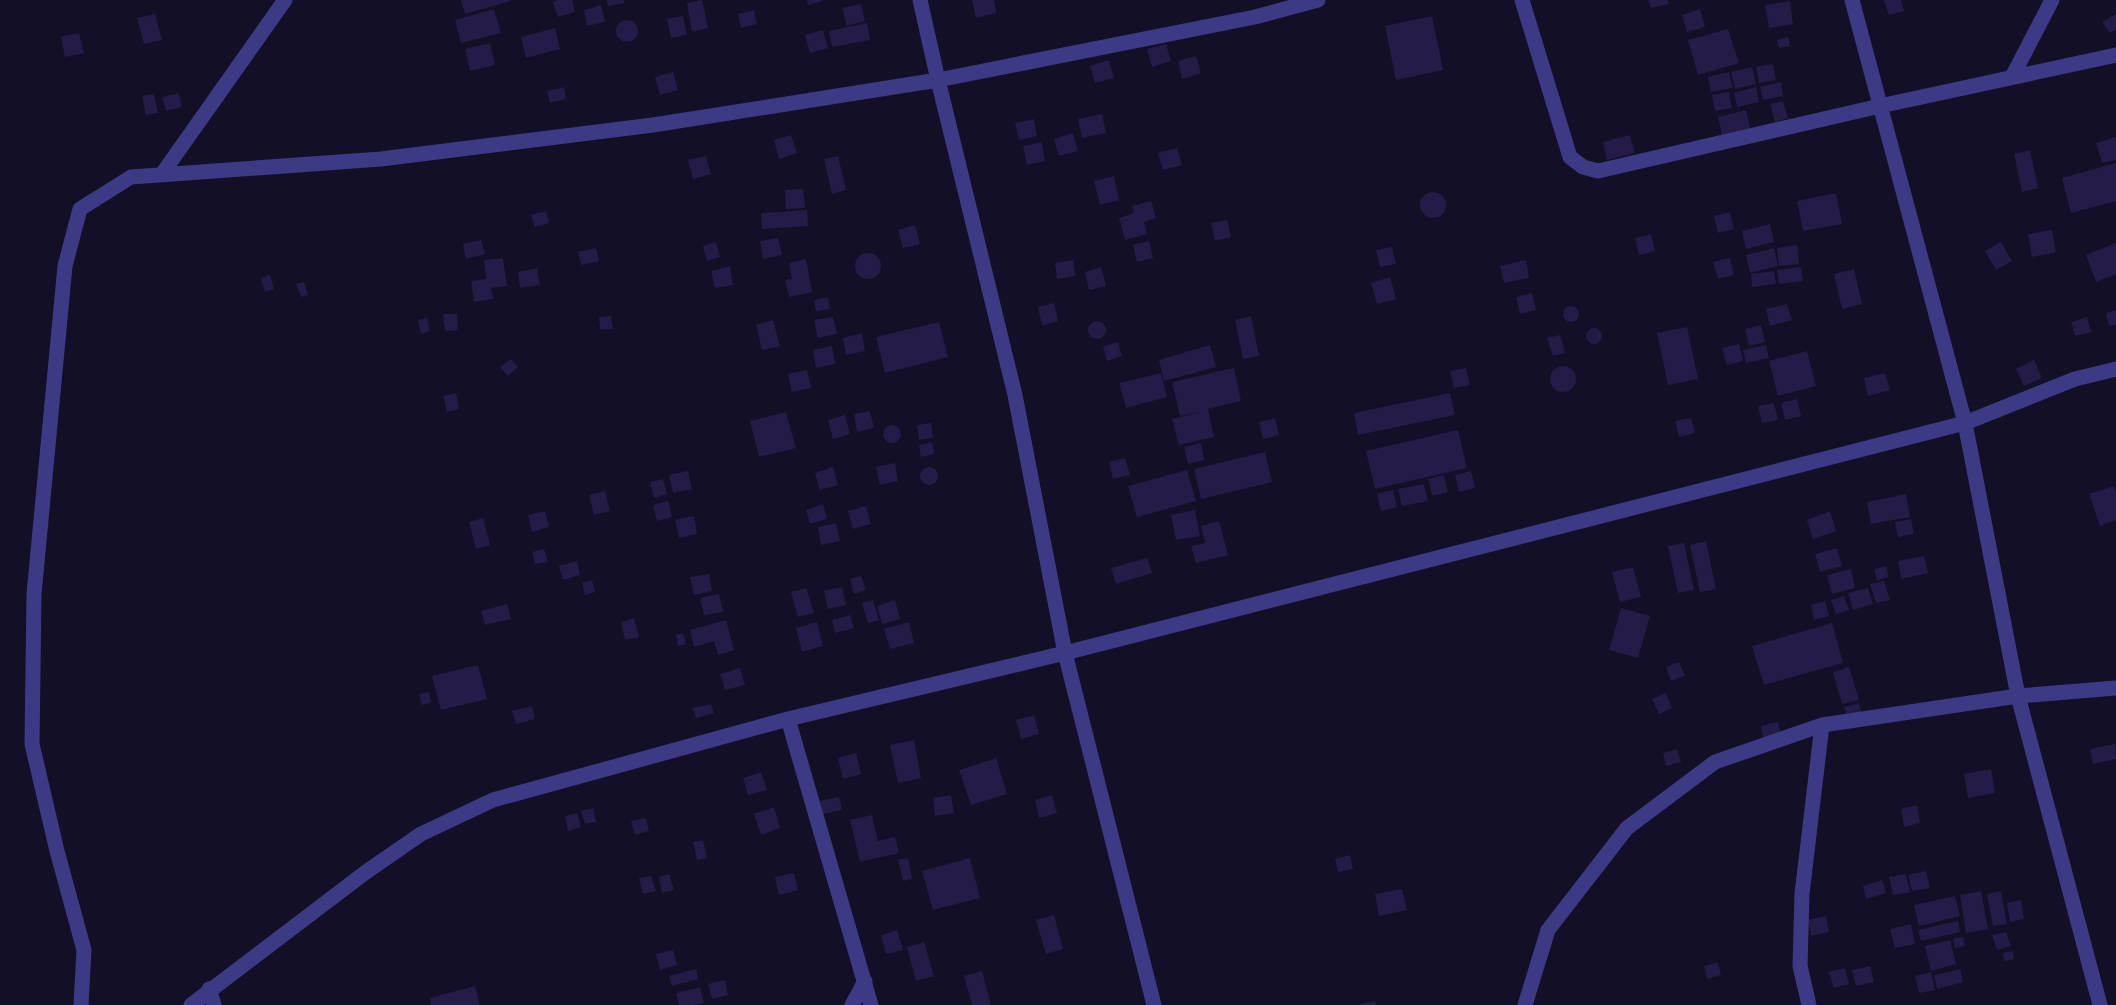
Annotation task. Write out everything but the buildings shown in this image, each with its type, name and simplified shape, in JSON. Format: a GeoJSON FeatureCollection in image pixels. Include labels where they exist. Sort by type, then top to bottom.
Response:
{"type":"FeatureCollection","features":[{"type":"Feature","properties":{"kind":"street"},"geometry":{"type":"LineString","coordinates":[[162,174],[285,0]]}},
{"type":"Feature","properties":{"kind":"street"},"geometry":{"type":"LineString","coordinates":[[920,0],[1015,395],[1065,653],[1154,1005]]}},
{"type":"Feature","properties":{"kind":"street"},"geometry":{"type":"LineString","coordinates":[[81,1005],[84,950],[32,744],[34,594],[65,266],[80,209],[131,177],[381,159],[653,125],[938,80],[1255,17],[1318,0]]}},
{"type":"Feature","properties":{"kind":"street"},"geometry":{"type":"LineString","coordinates":[[1522,0],[1570,158],[1583,167],[1598,171],[1880,106],[2116,55]]}},
{"type":"Feature","properties":{"kind":"street"},"geometry":{"type":"LineString","coordinates":[[1852,0],[1965,423],[2018,696],[2100,1005]]}},
{"type":"Feature","properties":{"kind":"street"},"geometry":{"type":"LineString","coordinates":[[2013,77],[2052,0]]}},
{"type":"Feature","properties":{"kind":"street"},"geometry":{"type":"LineString","coordinates":[[191,1005],[209,989],[366,872],[421,834],[493,800],[788,719],[1065,653],[1965,423],[2075,379],[2116,369]]}},
{"type":"Feature","properties":{"kind":"street"},"geometry":{"type":"LineString","coordinates":[[1525,1005],[1548,930],[1627,828],[1715,762],[1822,725],[2018,696],[2116,688]]}},
{"type":"Feature","properties":{"kind":"street"},"geometry":{"type":"LineString","coordinates":[[788,719],[871,1005]]}},
{"type":"Feature","properties":{"kind":"street"},"geometry":{"type":"LineString","coordinates":[[1809,1005],[1800,966],[1802,894],[1822,725]]}},
{"type":"Feature","properties":{"kind":"street"},"geometry":{"type":"LineString","coordinates":[[852,1005],[865,981]]}},
{"type":"Feature","properties":{"kind":"street"},"geometry":{"type":"LineString","coordinates":[[209,989],[214,1005]]}}]}
